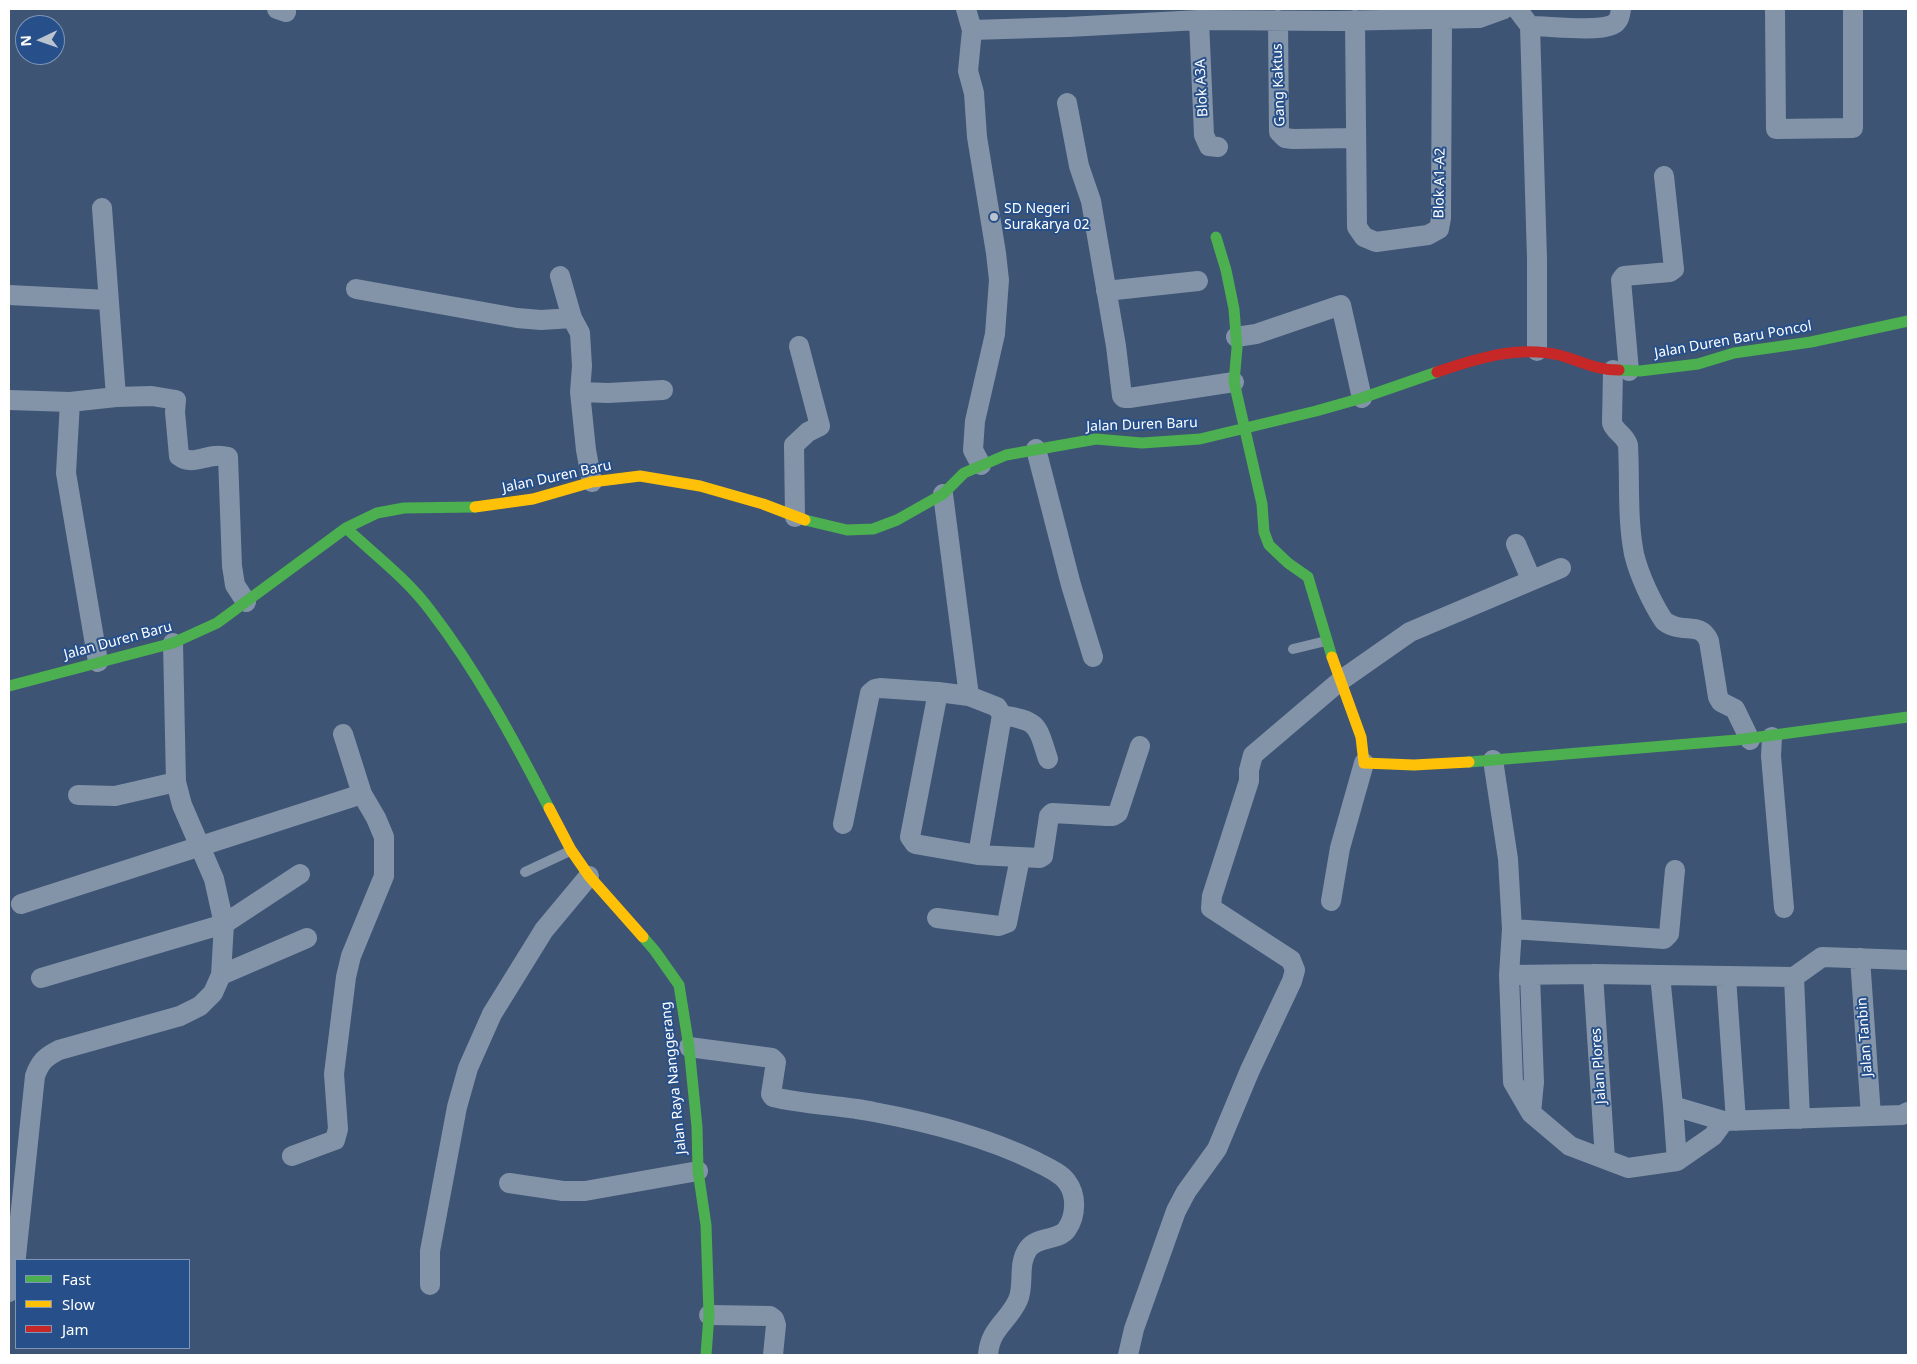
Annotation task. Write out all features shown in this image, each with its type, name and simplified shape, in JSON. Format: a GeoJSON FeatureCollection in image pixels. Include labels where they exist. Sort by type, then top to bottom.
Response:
{"type":"FeatureCollection","features":[{"type":"Feature","properties":{"kind":"street"},"geometry":{"type":"LineString","coordinates":[[966,9],[972,30],[968,71],[974,93],[977,136],[999,280],[995,334],[975,421],[973,450],[981,465]]}},
{"type":"Feature","properties":{"kind":"street"},"geometry":{"type":"LineString","coordinates":[[1479,18],[1504,9]]}},
{"type":"Feature","properties":{"kind":"street"},"geometry":{"type":"LineString","coordinates":[[1517,9],[1530,17]]}},
{"type":"Feature","properties":{"kind":"street"},"geometry":{"type":"LineString","coordinates":[[972,30],[1068,27],[1093,17],[1256,14],[1278,20],[1412,14],[1442,20],[1530,17],[1598,28],[1613,25],[1619,19],[1621,9]]}},
{"type":"Feature","properties":{"kind":"street"},"geometry":{"type":"LineString","coordinates":[[1775,9],[1776,130],[1853,128],[1854,9]]}},
{"type":"Feature","properties":{"kind":"street","name":"Blok A3A"},"geometry":{"type":"LineString","coordinates":[[1187,16],[1204,135],[1209,146],[1218,147]]}},
{"type":"Feature","properties":{"kind":"street","name":"Blok A1-A2"},"geometry":{"type":"LineString","coordinates":[[1342,17],[1356,138],[1357,227],[1364,237],[1376,242],[1428,235],[1439,229],[1441,218],[1442,20]]}},
{"type":"Feature","properties":{"kind":"street"},"geometry":{"type":"LineString","coordinates":[[1530,17],[1537,259],[1537,351]]}},
{"type":"Feature","properties":{"kind":"street","name":"Gang Kaktus"},"geometry":{"type":"LineString","coordinates":[[1278,20],[1279,132],[1285,138],[1293,139],[1356,138]]}},
{"type":"Feature","properties":{"kind":"street"},"geometry":{"type":"LineString","coordinates":[[1068,103],[1080,166],[1091,201],[1116,346],[1120,391],[1124,398],[1234,382]]}},
{"type":"Feature","properties":{"kind":"street"},"geometry":{"type":"LineString","coordinates":[[1664,176],[1674,268],[1670,272],[1624,276],[1621,280],[1621,370],[1612,423],[1616,430],[1626,438],[1628,444],[1631,523],[1634,553],[1638,566],[1664,622],[1679,629],[1700,629],[1706,634],[1709,641],[1718,698],[1724,704],[1735,708],[1750,740]]}},
{"type":"Feature","properties":{"kind":"street"},"geometry":{"type":"LineString","coordinates":[[102,208],[116,397]]}},
{"type":"Feature","properties":{"kind":"street"},"geometry":{"type":"LineString","coordinates":[[1216,237],[1226,264],[1230,282],[1238,365],[1234,382],[1262,504],[1264,532],[1269,545],[1288,564],[1308,577],[1340,681],[1361,737],[1364,763],[1340,848],[1331,901]]}},
{"type":"Feature","properties":{"kind":"street"},"geometry":{"type":"LineString","coordinates":[[560,276],[572,318],[580,333],[582,366],[580,392],[586,450],[592,482]]}},
{"type":"Feature","properties":{"kind":"street"},"geometry":{"type":"LineString","coordinates":[[1106,291],[1198,281]]}},
{"type":"Feature","properties":{"kind":"street"},"geometry":{"type":"LineString","coordinates":[[356,289],[517,318],[540,320],[572,318]]}},
{"type":"Feature","properties":{"kind":"street"},"geometry":{"type":"LineString","coordinates":[[9,295],[108,300]]}},
{"type":"Feature","properties":{"kind":"street"},"geometry":{"type":"LineString","coordinates":[[1236,337],[1256,334],[1341,305],[1362,398]]}},
{"type":"Feature","properties":{"kind":"street","name":"Jalan Duren Baru Poncol"},"geometry":{"type":"LineString","coordinates":[[1244,430],[1362,398],[1470,361],[1509,353],[1537,351],[1559,355],[1602,370],[1698,364],[1734,353],[1811,342],[1908,320]]}},
{"type":"Feature","properties":{"kind":"street"},"geometry":{"type":"LineString","coordinates":[[795,517],[794,445],[808,432],[820,426],[800,346]]}},
{"type":"Feature","properties":{"kind":"street"},"geometry":{"type":"LineString","coordinates":[[580,392],[608,393],[663,390]]}},
{"type":"Feature","properties":{"kind":"street"},"geometry":{"type":"LineString","coordinates":[[9,400],[70,402],[116,397],[152,396],[176,400],[175,412],[179,456],[184,460],[192,461],[217,455],[228,457],[232,566],[235,585],[246,602]]}},
{"type":"Feature","properties":{"kind":"street"},"geometry":{"type":"LineString","coordinates":[[70,402],[66,473],[98,662]]}},
{"type":"Feature","properties":{"kind":"street","name":"Jalan Duren Baru"},"geometry":{"type":"LineString","coordinates":[[9,686],[173,643],[217,623],[346,528],[377,513],[404,508],[478,507],[533,499],[592,482],[640,476],[692,485],[763,504],[795,517],[847,530],[873,529],[897,520],[943,494],[964,473],[1006,455],[1096,439],[1142,443],[1200,439],[1244,430]]}},
{"type":"Feature","properties":{"kind":"street"},"geometry":{"type":"LineString","coordinates":[[1036,449],[1071,585],[1094,657]]}},
{"type":"Feature","properties":{"kind":"street"},"geometry":{"type":"LineString","coordinates":[[943,494],[968,696]]}},
{"type":"Feature","properties":{"kind":"street","name":"Jalan Raya Nanggerang"},"geometry":{"type":"LineString","coordinates":[[346,528],[412,589],[430,609],[484,688],[509,730],[571,850],[589,876],[655,951],[679,985],[689,1047],[697,1127],[698,1171],[706,1225],[708,1315],[706,1355]]}},
{"type":"Feature","properties":{"kind":"street"},"geometry":{"type":"LineString","coordinates":[[1516,544],[1531,579]]}},
{"type":"Feature","properties":{"kind":"street"},"geometry":{"type":"LineString","coordinates":[[1128,1355],[1134,1329],[1176,1211],[1186,1192],[1217,1149],[1250,1070],[1292,981],[1294,970],[1291,960],[1210,908],[1212,896],[1249,781],[1249,770],[1253,755],[1340,681],[1410,632],[1531,579],[1561,568]]}},
{"type":"Feature","properties":{"kind":"street"},"geometry":{"type":"LineString","coordinates":[[9,1292],[13,1285],[13,1240],[34,1076],[40,1062],[58,1050],[180,1016],[200,1006],[213,992],[221,975],[224,924],[214,879],[178,792],[173,643]]}},
{"type":"Feature","properties":{"kind":"street"},"geometry":{"type":"LineString","coordinates":[[843,824],[870,693],[874,689],[880,688],[968,696],[997,707],[1002,716],[978,855]]}},
{"type":"Feature","properties":{"kind":"street"},"geometry":{"type":"LineString","coordinates":[[938,692],[910,837],[915,844],[978,855],[1036,859],[1043,856],[1049,816],[1052,814],[1113,816],[1118,813],[1140,746]]}},
{"type":"Feature","properties":{"kind":"street"},"geometry":{"type":"LineString","coordinates":[[1002,716],[1032,722],[1040,734],[1048,759]]}},
{"type":"Feature","properties":{"kind":"street"},"geometry":{"type":"LineString","coordinates":[[1364,763],[1397,766],[1436,765],[1750,740],[1908,717]]}},
{"type":"Feature","properties":{"kind":"street"},"geometry":{"type":"LineString","coordinates":[[292,1156],[334,1140],[338,1129],[334,1074],[346,978],[351,956],[384,876],[384,837],[376,818],[362,794],[343,734]]}},
{"type":"Feature","properties":{"kind":"street"},"geometry":{"type":"LineString","coordinates":[[1772,737],[1771,756],[1784,908]]}},
{"type":"Feature","properties":{"kind":"street"},"geometry":{"type":"LineString","coordinates":[[1493,760],[1508,859],[1512,930],[1509,975],[1513,1082],[1532,1113],[1570,1146],[1628,1168],[1677,1161],[1713,1136],[1730,1121]]}},
{"type":"Feature","properties":{"kind":"street"},"geometry":{"type":"LineString","coordinates":[[78,795],[115,796],[178,792]]}},
{"type":"Feature","properties":{"kind":"street"},"geometry":{"type":"LineString","coordinates":[[21,904],[362,794]]}},
{"type":"Feature","properties":{"kind":"street"},"geometry":{"type":"LineString","coordinates":[[937,918],[999,926],[1007,923],[1020,858]]}},
{"type":"Feature","properties":{"kind":"street"},"geometry":{"type":"LineString","coordinates":[[1512,930],[1664,939],[1669,934],[1675,870]]}},
{"type":"Feature","properties":{"kind":"street"},"geometry":{"type":"LineString","coordinates":[[40,978],[224,924],[300,874]]}},
{"type":"Feature","properties":{"kind":"street"},"geometry":{"type":"LineString","coordinates":[[430,1285],[430,1250],[457,1107],[468,1068],[492,1014],[544,930],[589,876]]}},
{"type":"Feature","properties":{"kind":"street"},"geometry":{"type":"LineString","coordinates":[[221,975],[307,938]]}},
{"type":"Feature","properties":{"kind":"street"},"geometry":{"type":"LineString","coordinates":[[1509,975],[1593,974],[1794,977],[1822,958],[1908,960]]}},
{"type":"Feature","properties":{"kind":"street","name":"Jalan Tanbin"},"geometry":{"type":"LineString","coordinates":[[1860,958],[1872,1116]]}},
{"type":"Feature","properties":{"kind":"street","name":"Jalan Plores"},"geometry":{"type":"LineString","coordinates":[[1593,974],[1605,1159]]}},
{"type":"Feature","properties":{"kind":"street"},"geometry":{"type":"LineString","coordinates":[[1530,975],[1534,1082],[1532,1113]]}},
{"type":"Feature","properties":{"kind":"street"},"geometry":{"type":"LineString","coordinates":[[1660,975],[1677,1161]]}},
{"type":"Feature","properties":{"kind":"street"},"geometry":{"type":"LineString","coordinates":[[1726,977],[1730,1121]]}},
{"type":"Feature","properties":{"kind":"street"},"geometry":{"type":"LineString","coordinates":[[1794,977],[1800,1119]]}},
{"type":"Feature","properties":{"kind":"street"},"geometry":{"type":"LineString","coordinates":[[689,1047],[772,1058],[776,1062],[777,1067],[771,1094],[773,1097],[874,1112],[954,1130],[1016,1151],[1048,1167],[1067,1181],[1072,1189],[1074,1198],[1071,1221],[1066,1230],[1059,1235],[1038,1241],[1028,1249],[1021,1267],[1021,1291],[1005,1320],[995,1330],[988,1348],[988,1355]]}},
{"type":"Feature","properties":{"kind":"street"},"geometry":{"type":"LineString","coordinates":[[1673,1106],[1730,1121],[1902,1115],[1908,1112]]}},
{"type":"Feature","properties":{"kind":"street"},"geometry":{"type":"LineString","coordinates":[[509,1183],[563,1191],[585,1191],[698,1171]]}},
{"type":"Feature","properties":{"kind":"street"},"geometry":{"type":"LineString","coordinates":[[708,1315],[770,1316],[774,1319],[776,1325],[772,1355]]}},
{"type":"Feature","properties":{"kind":"lane"},"geometry":{"type":"LineString","coordinates":[[1293,649],[1327,641]]}},
{"type":"Feature","properties":{"kind":"lane"},"geometry":{"type":"LineString","coordinates":[[525,872],[571,850]]}},
{"type":"Feature","properties":{"kind":"traffic: fast"},"geometry":{"type":"LineString","coordinates":[[1216,237],[1226,270],[1234,309],[1237,348],[1234,382],[1262,504],[1264,532],[1269,545],[1288,563],[1308,577],[1332,657]]}},
{"type":"Feature","properties":{"kind":"traffic: fast"},"geometry":{"type":"LineString","coordinates":[[1619,370],[1640,371],[1698,364],[1734,353],[1811,342],[1908,321]]}},
{"type":"Feature","properties":{"kind":"traffic: fast"},"geometry":{"type":"LineString","coordinates":[[805,520],[847,530],[873,529],[897,520],[943,494],[964,473],[1006,455],[1096,439],[1142,443],[1200,439],[1362,398],[1437,372]]}},
{"type":"Feature","properties":{"kind":"traffic: fast"},"geometry":{"type":"LineString","coordinates":[[9,686],[173,643],[217,623],[346,528],[377,513],[404,508],[475,507]]}},
{"type":"Feature","properties":{"kind":"traffic: fast"},"geometry":{"type":"LineString","coordinates":[[346,528],[411,588],[447,633],[494,706],[549,808]]}},
{"type":"Feature","properties":{"kind":"traffic: fast"},"geometry":{"type":"LineString","coordinates":[[1469,762],[1737,740],[1908,717]]}},
{"type":"Feature","properties":{"kind":"traffic: fast"},"geometry":{"type":"LineString","coordinates":[[643,937],[679,985],[689,1047],[697,1127],[698,1171],[706,1225],[709,1315],[706,1355]]}},
{"type":"Feature","properties":{"kind":"traffic: slow"},"geometry":{"type":"LineString","coordinates":[[475,507],[533,499],[592,482],[640,476],[700,486],[763,504],[805,520]]}},
{"type":"Feature","properties":{"kind":"traffic: slow"},"geometry":{"type":"LineString","coordinates":[[1332,657],[1361,737],[1364,763],[1414,765],[1469,762]]}},
{"type":"Feature","properties":{"kind":"traffic: slow"},"geometry":{"type":"LineString","coordinates":[[549,808],[571,850],[589,876],[643,937]]}},
{"type":"Feature","properties":{"kind":"traffic: jam"},"geometry":{"type":"LineString","coordinates":[[1437,372],[1481,358],[1528,352],[1544,352],[1595,367],[1619,370]]}},
{"type":"Feature","properties":{"kind":"place","name":"SD Negeri Surakarya 02"},"geometry":{"type":"Point","coordinates":[994,217]}}]}
